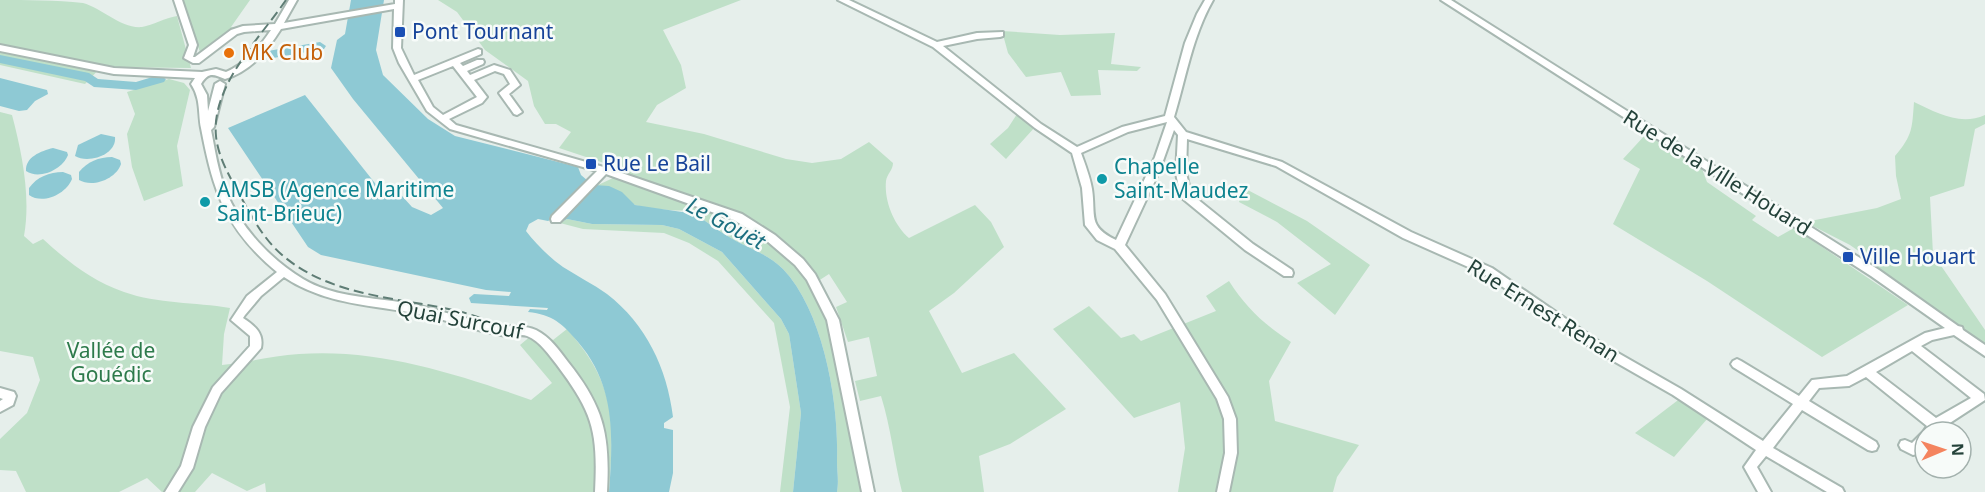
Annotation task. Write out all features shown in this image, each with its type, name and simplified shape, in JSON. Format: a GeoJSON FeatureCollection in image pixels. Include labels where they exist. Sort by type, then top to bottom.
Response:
{"type":"FeatureCollection","features":[{"type":"Feature","properties":{"kind":"street"},"geometry":{"type":"LineString","coordinates":[[178,0],[193,45],[190,61],[202,58],[234,32],[384,9],[398,3],[398,48],[412,79],[430,109],[441,119],[466,132],[604,170],[738,217],[771,238],[812,277],[833,320],[841,349],[868,492]]}},
{"type":"Feature","properties":{"kind":"street"},"geometry":{"type":"LineString","coordinates":[[174,75],[198,86],[222,80],[246,67],[278,26],[293,0]]}},
{"type":"Feature","properties":{"kind":"street"},"geometry":{"type":"LineString","coordinates":[[842,0],[936,45],[1038,126],[1076,151],[1087,188],[1089,222],[1101,237],[1119,246],[1161,297],[1222,398],[1230,419],[1231,453],[1223,492]]}},
{"type":"Feature","properties":{"kind":"street"},"geometry":{"type":"LineString","coordinates":[[1119,246],[1139,197],[1158,165],[1171,121],[1185,51],[1194,24],[1209,0]]}},
{"type":"Feature","properties":{"kind":"street","name":"Rue de la Ville Houard"},"geometry":{"type":"LineString","coordinates":[[1445,0],[1875,273],[1985,351]]}},
{"type":"Feature","properties":{"kind":"street"},"geometry":{"type":"LineString","coordinates":[[936,45],[976,36],[1000,34]]}},
{"type":"Feature","properties":{"kind":"street"},"geometry":{"type":"LineString","coordinates":[[0,48],[87,67],[174,75],[203,75],[220,72],[222,80]]}},
{"type":"Feature","properties":{"kind":"street"},"geometry":{"type":"LineString","coordinates":[[412,79],[458,66],[479,57]]}},
{"type":"Feature","properties":{"kind":"street"},"geometry":{"type":"LineString","coordinates":[[441,119],[483,97],[458,66]]}},
{"type":"Feature","properties":{"kind":"street"},"geometry":{"type":"LineString","coordinates":[[468,79],[494,68],[507,72],[515,85],[504,93],[517,112]]}},
{"type":"Feature","properties":{"kind":"street"},"geometry":{"type":"LineString","coordinates":[[198,86],[203,75]]}},
{"type":"Feature","properties":{"kind":"street","name":"Quai Surcouf"},"geometry":{"type":"LineString","coordinates":[[207,132],[222,80]]}},
{"type":"Feature","properties":{"kind":"street","name":"Quai Surcouf"},"geometry":{"type":"LineString","coordinates":[[198,86],[205,99],[204,124],[222,194],[244,231],[284,272],[303,285],[326,294],[416,309],[505,332],[532,333],[547,344],[574,376],[596,411],[603,464],[601,492]]}},
{"type":"Feature","properties":{"kind":"street"},"geometry":{"type":"LineString","coordinates":[[1076,151],[1125,129],[1171,121]]}},
{"type":"Feature","properties":{"kind":"street","name":"Rue Ernest Renan"},"geometry":{"type":"LineString","coordinates":[[1171,121],[1183,134],[1289,169],[1407,235],[1510,284],[1600,348],[1688,399],[1838,492]]}},
{"type":"Feature","properties":{"kind":"street"},"geometry":{"type":"LineString","coordinates":[[1183,134],[1179,168],[1181,184],[1187,196],[1249,247],[1288,273]]}},
{"type":"Feature","properties":{"kind":"street"},"geometry":{"type":"LineString","coordinates":[[556,219],[604,170]]}},
{"type":"Feature","properties":{"kind":"street"},"geometry":{"type":"LineString","coordinates":[[171,492],[187,468],[199,427],[217,390],[255,348],[258,339],[256,333],[237,320],[251,300],[284,272]]}},
{"type":"Feature","properties":{"kind":"street"},"geometry":{"type":"LineString","coordinates":[[1929,336],[1938,316]]}},
{"type":"Feature","properties":{"kind":"street"},"geometry":{"type":"LineString","coordinates":[[1765,492],[1750,467],[1767,449],[1815,383],[1849,381],[1929,336],[1958,330]]}},
{"type":"Feature","properties":{"kind":"street"},"geometry":{"type":"LineString","coordinates":[[1912,345],[1980,398],[1945,420]]}},
{"type":"Feature","properties":{"kind":"street"},"geometry":{"type":"LineString","coordinates":[[1737,364],[1872,446]]}},
{"type":"Feature","properties":{"kind":"street"},"geometry":{"type":"LineString","coordinates":[[1868,372],[1923,420]]}},
{"type":"Feature","properties":{"kind":"street"},"geometry":{"type":"LineString","coordinates":[[0,393],[10,396],[9,401],[0,407]]}},
{"type":"Feature","properties":{"kind":"street"},"geometry":{"type":"LineString","coordinates":[[1905,445],[1913,449]]}},
{"type":"Feature","properties":{"kind":"green space"},"geometry":{"type":"Polygon","coordinates":[[[0,0],[83,3],[119,22],[134,27],[146,26],[177,16],[191,68],[101,67],[85,84],[0,65],[0,0]]]}},
{"type":"Feature","properties":{"kind":"green space"},"geometry":{"type":"Polygon","coordinates":[[[181,0],[250,0],[231,27],[238,28],[205,53],[200,52],[181,0]]]}},
{"type":"Feature","properties":{"kind":"green space"},"geometry":{"type":"Polygon","coordinates":[[[438,0],[741,0],[663,30],[681,65],[686,88],[657,105],[646,122],[704,134],[786,159],[812,163],[841,159],[869,142],[893,163],[886,181],[888,204],[895,220],[909,238],[975,205],[991,222],[1004,247],[954,293],[929,311],[962,373],[1014,353],[1066,409],[1010,444],[979,456],[984,492],[902,492],[881,396],[860,401],[855,381],[877,376],[869,337],[848,342],[836,307],[847,302],[829,274],[812,285],[830,329],[862,492],[837,492],[835,413],[826,360],[809,309],[797,287],[783,269],[767,257],[724,234],[690,210],[661,209],[633,204],[613,189],[596,186],[613,178],[622,169],[559,148],[571,132],[556,124],[545,124],[534,106],[528,81],[485,50],[457,12],[438,0]]]}},
{"type":"Feature","properties":{"kind":"green space"},"geometry":{"type":"Polygon","coordinates":[[[1002,31],[1060,35],[1115,33],[1111,64],[1141,67],[1137,71],[1098,70],[1101,95],[1071,96],[1061,72],[1026,77],[1008,53],[1002,31]]]}},
{"type":"Feature","properties":{"kind":"green space"},"geometry":{"type":"Polygon","coordinates":[[[169,79],[184,83],[190,90],[177,146],[183,186],[144,201],[132,167],[127,134],[135,114],[127,92],[169,79]]]}},
{"type":"Feature","properties":{"kind":"green space"},"geometry":{"type":"Polygon","coordinates":[[[1914,102],[1940,114],[1958,119],[1985,115],[1985,124],[1975,129],[1964,186],[1930,197],[1933,254],[1985,330],[1985,351],[1888,278],[1870,259],[1850,245],[1805,222],[1877,208],[1901,199],[1895,156],[1910,131],[1914,102]]]}},
{"type":"Feature","properties":{"kind":"green space","name":"Vallée de Gouédic"},"geometry":{"type":"Polygon","coordinates":[[[0,112],[12,115],[19,144],[26,191],[24,236],[33,244],[43,239],[80,270],[124,292],[163,301],[230,308],[224,334],[222,365],[299,354],[358,355],[446,372],[531,400],[552,383],[520,345],[538,330],[553,340],[567,329],[595,368],[609,405],[612,444],[609,492],[266,492],[265,483],[247,491],[212,473],[195,492],[162,492],[147,478],[119,492],[26,492],[16,471],[0,470],[0,439],[27,413],[40,380],[33,357],[0,351],[0,112]]]}},
{"type":"Feature","properties":{"kind":"green space"},"geometry":{"type":"Polygon","coordinates":[[[1017,114],[1035,127],[1006,159],[990,144],[1008,128],[1017,114]]]}},
{"type":"Feature","properties":{"kind":"green space"},"geometry":{"type":"Polygon","coordinates":[[[1646,134],[1702,169],[1707,182],[1756,216],[1752,220],[1778,237],[1794,228],[1908,305],[1822,357],[1707,281],[1613,224],[1640,169],[1623,159],[1646,134]]]}},
{"type":"Feature","properties":{"kind":"green space"},"geometry":{"type":"Polygon","coordinates":[[[1242,187],[1307,221],[1370,265],[1335,315],[1297,283],[1331,264],[1277,222],[1239,202],[1242,187]]]}},
{"type":"Feature","properties":{"kind":"green space"},"geometry":{"type":"Polygon","coordinates":[[[567,219],[592,224],[662,225],[679,229],[722,252],[781,319],[789,334],[801,413],[793,492],[780,492],[790,407],[774,323],[718,261],[689,243],[664,233],[583,229],[560,223],[567,219]]]}},
{"type":"Feature","properties":{"kind":"green space"},"geometry":{"type":"Polygon","coordinates":[[[1229,281],[1242,300],[1257,315],[1291,342],[1269,381],[1275,421],[1359,445],[1337,477],[1333,492],[1178,492],[1185,448],[1180,402],[1134,418],[1053,329],[1089,306],[1121,338],[1134,334],[1141,341],[1216,311],[1206,296],[1229,281]]]}},
{"type":"Feature","properties":{"kind":"green space"},"geometry":{"type":"Polygon","coordinates":[[[1686,394],[1708,418],[1674,457],[1635,433],[1686,394]]]}},
{"type":"Feature","properties":{"kind":"water"},"geometry":{"type":"Polygon","coordinates":[[[351,0],[384,0],[376,50],[383,75],[428,119],[455,136],[578,167],[581,175],[588,181],[554,218],[548,221],[538,219],[529,224],[526,231],[558,263],[602,290],[621,306],[633,319],[652,348],[666,381],[673,417],[664,423],[664,428],[673,430],[673,473],[669,492],[609,492],[611,432],[606,394],[590,359],[567,330],[551,318],[528,312],[530,309],[547,310],[548,308],[471,303],[469,298],[474,294],[509,296],[511,292],[486,290],[321,255],[308,247],[228,128],[305,95],[382,192],[393,186],[412,207],[431,215],[443,208],[353,99],[331,68],[337,40],[345,34],[351,0]]]}},
{"type":"Feature","properties":{"kind":"water"},"geometry":{"type":"Polygon","coordinates":[[[0,78],[47,90],[48,94],[35,101],[27,110],[19,111],[0,106],[0,78]]]}},
{"type":"Feature","properties":{"kind":"water"},"geometry":{"type":"Polygon","coordinates":[[[101,134],[115,137],[107,153],[87,159],[75,156],[78,145],[101,134]]]}},
{"type":"Feature","properties":{"kind":"water"},"geometry":{"type":"Polygon","coordinates":[[[53,148],[67,152],[68,155],[61,165],[43,174],[31,174],[26,171],[31,158],[53,148]]]}},
{"type":"Feature","properties":{"kind":"water"},"geometry":{"type":"Polygon","coordinates":[[[112,157],[120,160],[121,164],[109,178],[91,183],[79,180],[79,172],[86,165],[98,159],[112,157]]]}},
{"type":"Feature","properties":{"kind":"water"},"geometry":{"type":"Polygon","coordinates":[[[63,172],[71,175],[72,179],[65,189],[54,196],[41,199],[29,195],[29,188],[40,178],[48,174],[63,172]]]}},
{"type":"Feature","properties":{"kind":"water"},"geometry":{"type":"Polygon","coordinates":[[[594,185],[609,186],[622,192],[635,205],[682,212],[690,210],[724,234],[767,257],[783,269],[797,287],[809,309],[826,360],[832,386],[837,437],[837,492],[793,492],[801,413],[789,334],[781,319],[722,252],[679,229],[662,225],[592,224],[567,219],[560,223],[594,185]]]}},
{"type":"Feature","properties":{"kind":"waterway"},"geometry":{"type":"LineString","coordinates":[[262,56],[320,46]]}},
{"type":"Feature","properties":{"kind":"waterway"},"geometry":{"type":"LineString","coordinates":[[0,59],[88,77]]}},
{"type":"Feature","properties":{"kind":"waterway"},"geometry":{"type":"LineString","coordinates":[[89,77],[94,83],[136,86],[159,79]]}},
{"type":"Feature","properties":{"kind":"railway"},"geometry":{"type":"LineString","coordinates":[[286,0],[239,64],[221,99],[217,117],[216,136],[222,160],[259,228],[281,254],[301,269],[322,280],[367,294],[462,312],[492,322],[521,336]]}},
{"type":"Feature","properties":{"kind":"place","name":"Pont Tournant"},"geometry":{"type":"Point","coordinates":[400,32]}},
{"type":"Feature","properties":{"kind":"place","name":"MK Club"},"geometry":{"type":"Point","coordinates":[229,53]}},
{"type":"Feature","properties":{"kind":"place","name":"Rue Le Bail"},"geometry":{"type":"Point","coordinates":[591,164]}},
{"type":"Feature","properties":{"kind":"place","name":"Chapelle Saint-Maudez"},"geometry":{"type":"Point","coordinates":[1102,179]}},
{"type":"Feature","properties":{"kind":"place","name":"AMSB (Agence Maritime Saint-Brieuc)"},"geometry":{"type":"Point","coordinates":[205,202]}},
{"type":"Feature","properties":{"kind":"place","name":"Ville Houart"},"geometry":{"type":"Point","coordinates":[1848,257]}},
{"type":"Feature","properties":{"kind":"water label","name":"Le Gouët"},"geometry":{"type":"Point","coordinates":[726,223]}}]}
